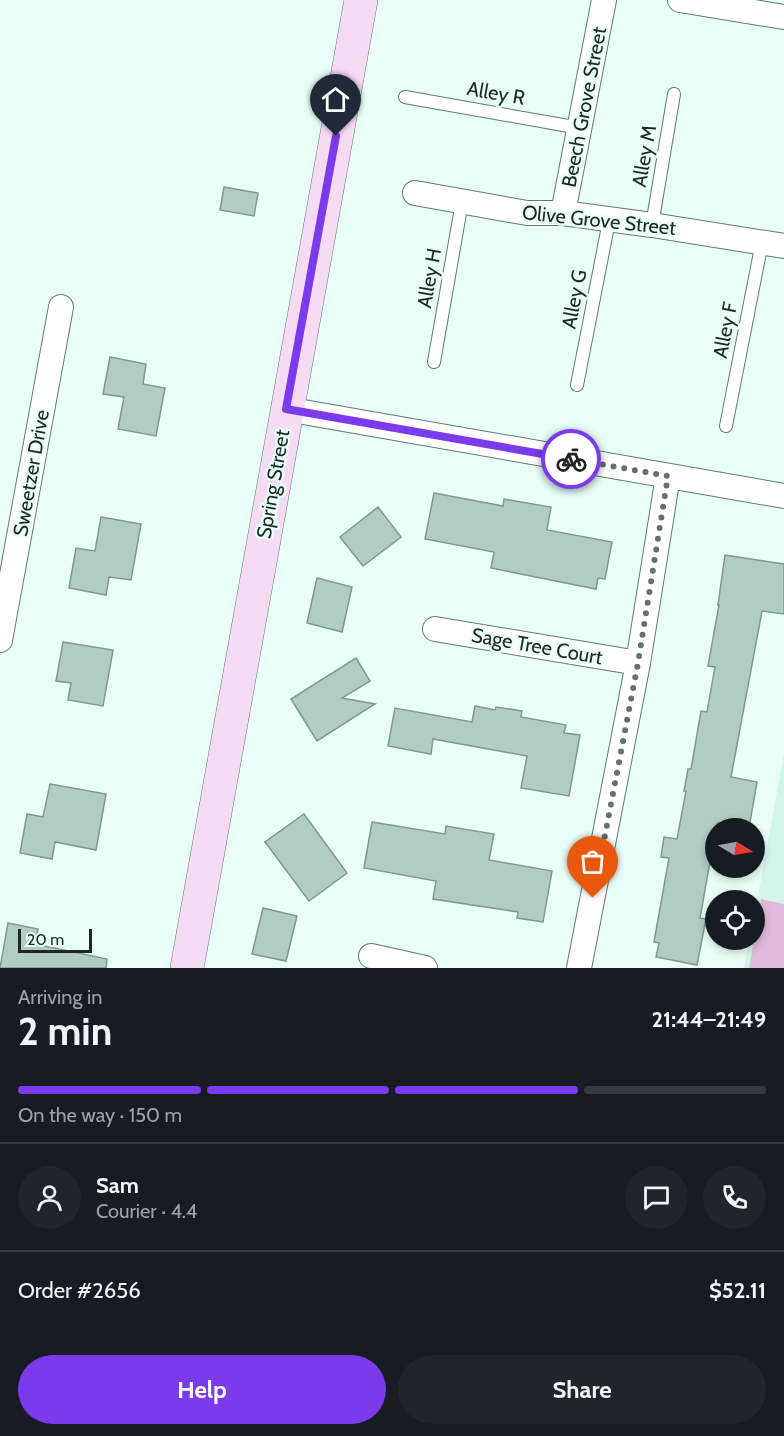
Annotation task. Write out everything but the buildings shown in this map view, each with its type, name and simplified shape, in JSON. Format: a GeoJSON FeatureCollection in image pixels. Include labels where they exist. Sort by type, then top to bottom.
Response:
{"type":"FeatureCollection","features":[{"type":"Feature","properties":{"kind":"street","name":"Spring Street"},"geometry":{"type":"LineString","coordinates":[[187,968],[360,0]]}},
{"type":"Feature","properties":{"kind":"street","name":"Beech Grove Street"},"geometry":{"type":"LineString","coordinates":[[563,213],[604,0]]}},
{"type":"Feature","properties":{"kind":"street"},"geometry":{"type":"LineString","coordinates":[[680,0],[784,17]]}},
{"type":"Feature","properties":{"kind":"street","name":"Olive Grove Street"},"geometry":{"type":"LineString","coordinates":[[415,193],[527,213],[563,213],[773,244]]}},
{"type":"Feature","properties":{"kind":"street","name":"Sweetzer Drive"},"geometry":{"type":"LineString","coordinates":[[0,640],[9,544],[61,307]]}},
{"type":"Feature","properties":{"kind":"street"},"geometry":{"type":"LineString","coordinates":[[286,409],[784,496]]}},
{"type":"Feature","properties":{"kind":"street"},"geometry":{"type":"LineString","coordinates":[[579,968],[638,663],[668,476]]}},
{"type":"Feature","properties":{"kind":"street","name":"Sage Tree Court"},"geometry":{"type":"LineString","coordinates":[[435,629],[638,663]]}},
{"type":"Feature","properties":{"kind":"street"},"geometry":{"type":"LineString","coordinates":[[372,956],[425,968]]}},
{"type":"Feature","properties":{"kind":"lane","name":"Alley M"},"geometry":{"type":"LineString","coordinates":[[652,225],[674,94]]}},
{"type":"Feature","properties":{"kind":"lane","name":"Alley R"},"geometry":{"type":"LineString","coordinates":[[405,97],[580,128]]}},
{"type":"Feature","properties":{"kind":"lane","name":"Alley H"},"geometry":{"type":"LineString","coordinates":[[434,362],[462,201]]}},
{"type":"Feature","properties":{"kind":"lane","name":"Alley G"},"geometry":{"type":"LineString","coordinates":[[577,384],[609,220]]}},
{"type":"Feature","properties":{"kind":"lane","name":"Alley F"},"geometry":{"type":"LineString","coordinates":[[726,426],[773,244]]}},
{"type":"Feature","properties":{"kind":"shaded area"},"geometry":{"type":"Polygon","coordinates":[[[784,754],[784,968],[744,968],[747,950],[765,950],[765,890],[759,890],[761,878],[765,878],[765,858],[784,754]]]}},
{"type":"Feature","properties":{"kind":"shaded area"},"geometry":{"type":"Polygon","coordinates":[[[765,900],[784,904],[784,968],[749,968],[752,950],[765,950],[765,900]]]}},
{"type":"Feature","properties":{"kind":"way so far"},"geometry":{"type":"LineString","coordinates":[[571,459],[668,476],[638,663],[593,898]]}},
{"type":"Feature","properties":{"kind":"route"},"geometry":{"type":"LineString","coordinates":[[336,136],[286,409],[571,459]]}}]}
